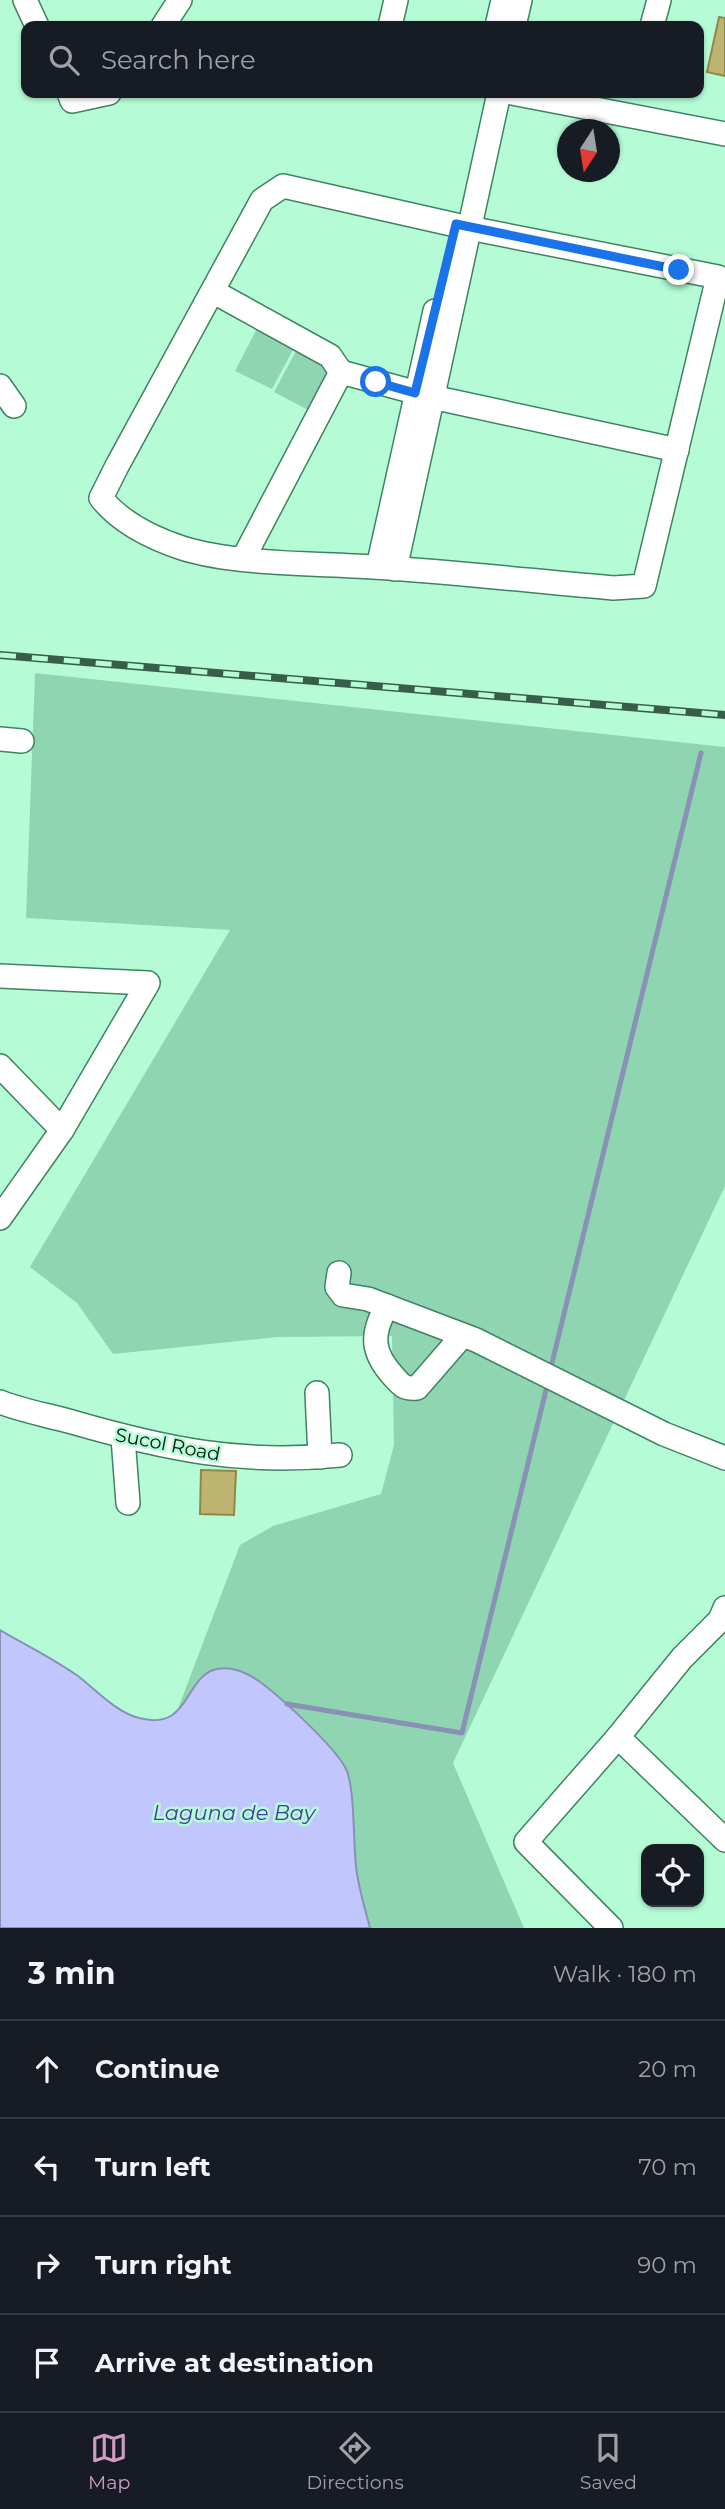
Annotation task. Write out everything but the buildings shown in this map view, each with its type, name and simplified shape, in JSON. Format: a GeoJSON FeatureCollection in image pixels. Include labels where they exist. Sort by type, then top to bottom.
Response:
{"type":"FeatureCollection","features":[{"type":"Feature","properties":{"kind":"street"},"geometry":{"type":"LineString","coordinates":[[25,0],[35,21]]}},
{"type":"Feature","properties":{"kind":"street"},"geometry":{"type":"LineString","coordinates":[[166,21],[180,0]]}},
{"type":"Feature","properties":{"kind":"street"},"geometry":{"type":"LineString","coordinates":[[391,21],[396,0]]}},
{"type":"Feature","properties":{"kind":"street"},"geometry":{"type":"LineString","coordinates":[[498,21],[503,0]]}},
{"type":"Feature","properties":{"kind":"street"},"geometry":{"type":"LineString","coordinates":[[515,21],[520,0]]}},
{"type":"Feature","properties":{"kind":"street"},"geometry":{"type":"LineString","coordinates":[[653,21],[659,0]]}},
{"type":"Feature","properties":{"kind":"street"},"geometry":{"type":"LineString","coordinates":[[462,226],[482,98]]}},
{"type":"Feature","properties":{"kind":"street"},"geometry":{"type":"LineString","coordinates":[[386,568],[462,226],[498,98]]}},
{"type":"Feature","properties":{"kind":"street"},"geometry":{"type":"LineString","coordinates":[[567,98],[633,104],[725,134]]}},
{"type":"Feature","properties":{"kind":"street"},"geometry":{"type":"LineString","coordinates":[[283,186],[462,226],[718,277],[644,586],[613,588],[386,568],[243,559],[182,548],[140,530],[111,511],[101,498],[262,200],[283,186]]}},
{"type":"Feature","properties":{"kind":"street"},"geometry":{"type":"LineString","coordinates":[[214,292],[330,356],[341,372],[424,395],[677,450]]}},
{"type":"Feature","properties":{"kind":"street"},"geometry":{"type":"LineString","coordinates":[[243,559],[341,372]]}},
{"type":"Feature","properties":{"kind":"street"},"geometry":{"type":"LineString","coordinates":[[0,386],[14,406]]}},
{"type":"Feature","properties":{"kind":"street"},"geometry":{"type":"LineString","coordinates":[[0,976],[148,983],[62,1130],[0,1218]]}},
{"type":"Feature","properties":{"kind":"street"},"geometry":{"type":"LineString","coordinates":[[0,1066],[62,1130]]}},
{"type":"Feature","properties":{"kind":"street"},"geometry":{"type":"LineString","coordinates":[[340,1273],[337,1287],[344,1295],[368,1299],[463,1335],[664,1434],[725,1458]]}},
{"type":"Feature","properties":{"kind":"street"},"geometry":{"type":"LineString","coordinates":[[387,1306],[377,1326],[377,1353],[382,1364],[408,1389],[417,1388],[463,1335]]}},
{"type":"Feature","properties":{"kind":"street","name":"Sucol Road"},"geometry":{"type":"LineString","coordinates":[[0,1402],[123,1438],[222,1456],[330,1456],[317,1393]]}},
{"type":"Feature","properties":{"kind":"street"},"geometry":{"type":"LineString","coordinates":[[123,1438],[128,1503]]}},
{"type":"Feature","properties":{"kind":"street"},"geometry":{"type":"LineString","coordinates":[[611,1928],[526,1842],[618,1737],[682,1658],[723,1617]]}},
{"type":"Feature","properties":{"kind":"street"},"geometry":{"type":"LineString","coordinates":[[618,1737],[725,1840]]}},
{"type":"Feature","properties":{"kind":"green space"},"geometry":{"type":"Polygon","coordinates":[[[264,315],[301,335],[272,389],[235,371],[264,315]]]}},
{"type":"Feature","properties":{"kind":"green space"},"geometry":{"type":"Polygon","coordinates":[[[304,336],[340,355],[310,411],[274,392],[304,336]]]}},
{"type":"Feature","properties":{"kind":"green space"},"geometry":{"type":"Polygon","coordinates":[[[35,673],[725,747],[725,1186],[453,1763],[524,1928],[370,1928],[356,1870],[351,1790],[346,1769],[327,1745],[287,1704],[195,1686],[176,1714],[240,1545],[273,1526],[381,1494],[394,1445],[392,1336],[278,1337],[113,1354],[77,1303],[30,1267],[230,930],[26,918],[35,673]]]}},
{"type":"Feature","properties":{"kind":"water","name":"Laguna de Bay"},"geometry":{"type":"Polygon","coordinates":[[[0,1630],[78,1676],[114,1706],[139,1718],[167,1718],[176,1712],[203,1676],[213,1670],[231,1669],[259,1681],[318,1734],[347,1771],[353,1804],[357,1874],[370,1928],[0,1928],[0,1630]]]}},
{"type":"Feature","properties":{"kind":"waterway"},"geometry":{"type":"LineString","coordinates":[[552,1363],[701,753]]}},
{"type":"Feature","properties":{"kind":"waterway"},"geometry":{"type":"LineString","coordinates":[[287,1704],[462,1733],[546,1390]]}},
{"type":"Feature","properties":{"kind":"railway"},"geometry":{"type":"LineString","coordinates":[[0,655],[725,715]]}},
{"type":"Feature","properties":{"kind":"route"},"geometry":{"type":"LineString","coordinates":[[376,382],[415,393],[456,224],[679,270]]}}]}
